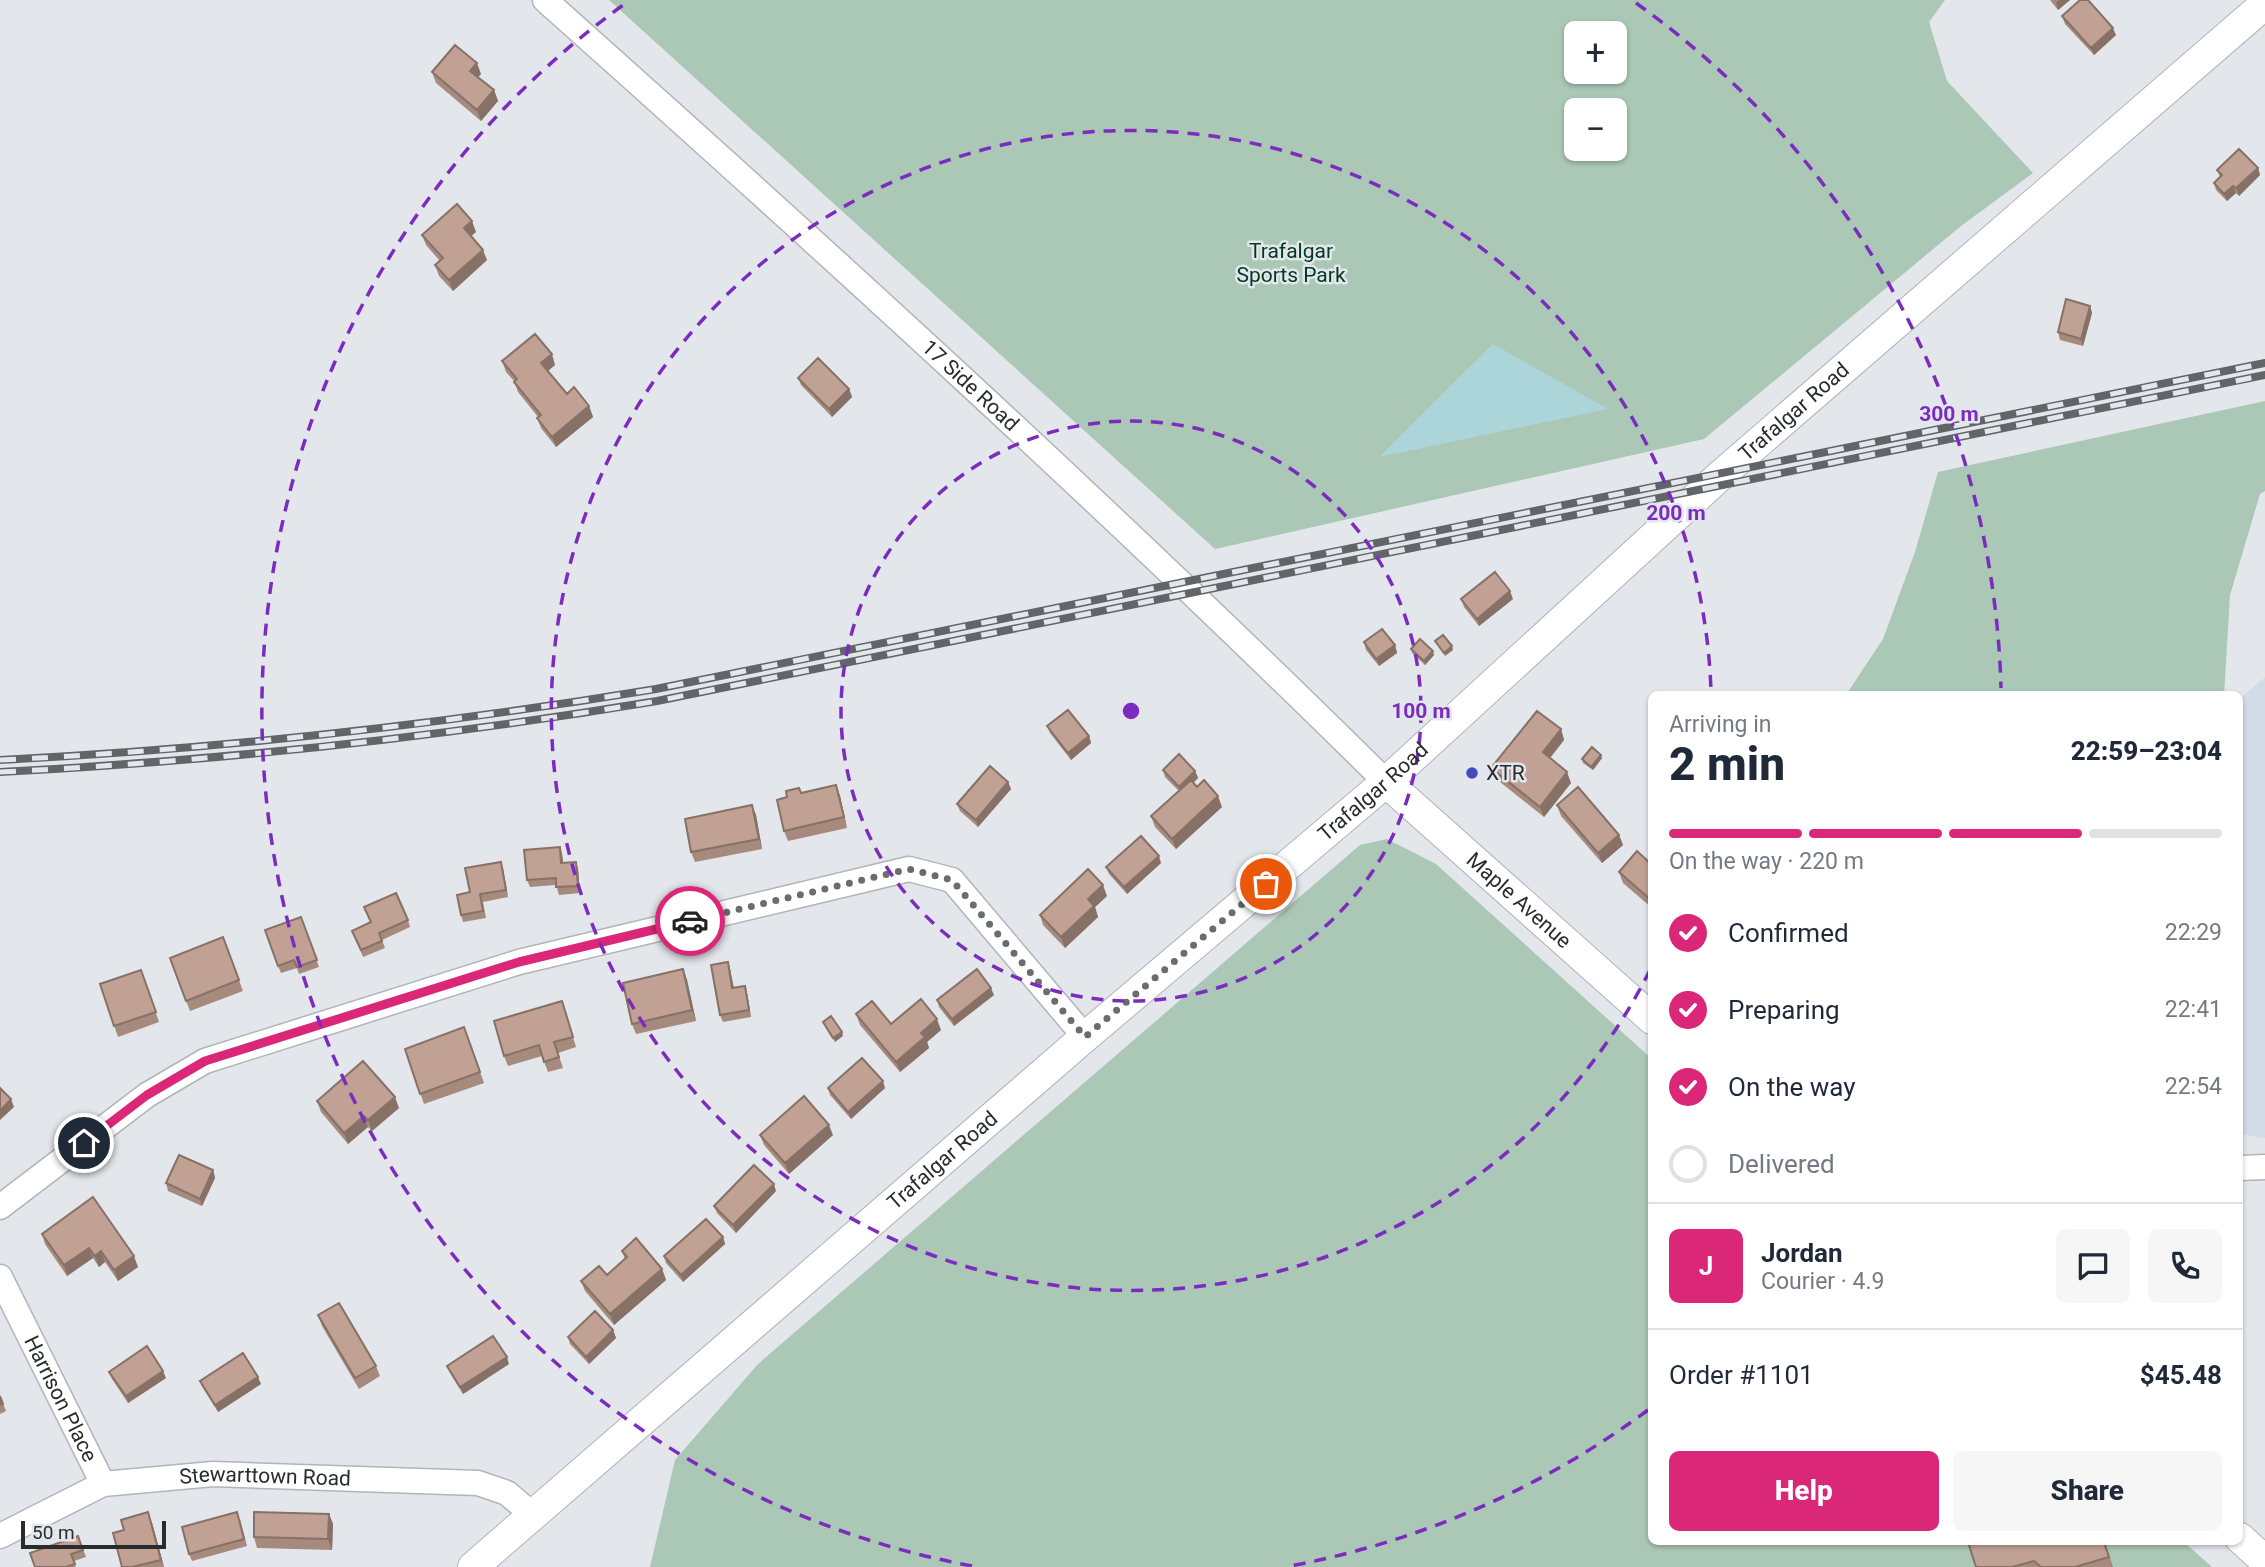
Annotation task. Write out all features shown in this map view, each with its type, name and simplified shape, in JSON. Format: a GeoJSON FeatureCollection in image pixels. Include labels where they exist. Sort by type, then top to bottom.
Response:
{"type":"FeatureCollection","features":[{"type":"Feature","properties":{"kind":"main road","name":"Trafalgar Road"},"geometry":{"type":"LineString","coordinates":[[473,1567],[1085,1037],[1386,782],[1722,474],[2265,4]]}},
{"type":"Feature","properties":{"kind":"main road","name":"Maple Avenue"},"geometry":{"type":"LineString","coordinates":[[1386,782],[1648,1015]]}},
{"type":"Feature","properties":{"kind":"main road"},"geometry":{"type":"LineString","coordinates":[[2243,1541],[2265,1560]]}},
{"type":"Feature","properties":{"kind":"street","name":"17 Side Road"},"geometry":{"type":"LineString","coordinates":[[545,0],[724,160],[1195,594],[1386,782]]}},
{"type":"Feature","properties":{"kind":"street"},"geometry":{"type":"LineString","coordinates":[[0,1207],[147,1095],[205,1061],[519,962],[909,869],[952,880],[1085,1037]]}},
{"type":"Feature","properties":{"kind":"street"},"geometry":{"type":"LineString","coordinates":[[2243,1168],[2265,1167]]}},
{"type":"Feature","properties":{"kind":"street","name":"Harrison Place"},"geometry":{"type":"LineString","coordinates":[[0,1277],[103,1485]]}},
{"type":"Feature","properties":{"kind":"street","name":"Stewarttown Road"},"geometry":{"type":"LineString","coordinates":[[0,1536],[103,1485],[213,1475],[478,1483],[507,1493],[533,1516]]}},
{"type":"Feature","properties":{"kind":"shaded area"},"geometry":{"type":"Polygon","coordinates":[[[2265,677],[2265,1138],[2243,1134],[2243,696],[2265,677]]]}},
{"type":"Feature","properties":{"kind":"green space","name":"Trafalgar Sports Park"},"geometry":{"type":"Polygon","coordinates":[[[609,0],[1945,0],[1929,22],[1947,81],[2033,173],[1961,226],[1704,439],[1215,549],[609,0]]]}},
{"type":"Feature","properties":{"kind":"green space"},"geometry":{"type":"Polygon","coordinates":[[[2265,401],[2265,491],[2260,494],[2230,595],[2224,691],[1849,691],[1883,639],[1915,552],[1938,472],[2265,401]]]}},
{"type":"Feature","properties":{"kind":"green space"},"geometry":{"type":"Polygon","coordinates":[[[1387,839],[1436,864],[1648,1055],[1648,1545],[2187,1545],[2212,1567],[650,1567],[675,1460],[758,1364],[1360,845],[1387,839]]]}},
{"type":"Feature","properties":{"kind":"water"},"geometry":{"type":"Polygon","coordinates":[[[1493,344],[1608,409],[1379,457],[1493,344]]]}},
{"type":"Feature","properties":{"kind":"building"},"geometry":{"type":"Polygon","coordinates":[[[2080,0],[2088,0],[2113,28],[2091,48],[2062,16],[2080,0]]]}},
{"type":"Feature","properties":{"kind":"building"},"geometry":{"type":"Polygon","coordinates":[[[455,45],[477,63],[470,71],[494,90],[477,110],[432,72],[455,45]]]}},
{"type":"Feature","properties":{"kind":"building"},"geometry":{"type":"Polygon","coordinates":[[[2239,149],[2258,168],[2236,188],[2233,186],[2224,194],[2214,183],[2222,175],[2217,170],[2239,149]]]}},
{"type":"Feature","properties":{"kind":"building"},"geometry":{"type":"Polygon","coordinates":[[[457,204],[472,221],[464,228],[483,250],[449,280],[435,265],[443,258],[422,235],[457,204]]]}},
{"type":"Feature","properties":{"kind":"building"},"geometry":{"type":"Polygon","coordinates":[[[2066,299],[2090,306],[2081,339],[2058,332],[2066,299]]]}},
{"type":"Feature","properties":{"kind":"building"},"geometry":{"type":"Polygon","coordinates":[[[535,334],[552,354],[541,363],[567,394],[574,387],[589,406],[552,437],[537,418],[541,415],[514,382],[517,379],[502,361],[535,334]]]}},
{"type":"Feature","properties":{"kind":"building"},"geometry":{"type":"Polygon","coordinates":[[[818,358],[849,389],[829,409],[798,378],[818,358]]]}},
{"type":"Feature","properties":{"kind":"building"},"geometry":{"type":"Polygon","coordinates":[[[1495,572],[1510,591],[1477,619],[1461,599],[1495,572]]]}},
{"type":"Feature","properties":{"kind":"building"},"geometry":{"type":"Polygon","coordinates":[[[1382,629],[1395,645],[1376,659],[1364,642],[1382,629]]]}},
{"type":"Feature","properties":{"kind":"building"},"geometry":{"type":"Polygon","coordinates":[[[1443,635],[1452,646],[1444,653],[1435,641],[1443,635]]]}},
{"type":"Feature","properties":{"kind":"building"},"geometry":{"type":"Polygon","coordinates":[[[1420,639],[1433,651],[1424,661],[1411,649],[1420,639]]]}},
{"type":"Feature","properties":{"kind":"building"},"geometry":{"type":"Polygon","coordinates":[[[1068,710],[1089,736],[1068,753],[1047,726],[1068,710]]]}},
{"type":"Feature","properties":{"kind":"building"},"geometry":{"type":"Polygon","coordinates":[[[1537,711],[1561,729],[1543,752],[1567,772],[1540,807],[1491,768],[1537,711]]]}},
{"type":"Feature","properties":{"kind":"building"},"geometry":{"type":"Polygon","coordinates":[[[1592,747],[1601,755],[1591,767],[1582,759],[1592,747]]]}},
{"type":"Feature","properties":{"kind":"building"},"geometry":{"type":"Polygon","coordinates":[[[1179,754],[1195,771],[1179,787],[1163,770],[1179,754]]]}},
{"type":"Feature","properties":{"kind":"building"},"geometry":{"type":"Polygon","coordinates":[[[990,766],[1008,782],[976,820],[957,804],[990,766]]]}},
{"type":"Feature","properties":{"kind":"building"},"geometry":{"type":"Polygon","coordinates":[[[1191,780],[1197,787],[1204,780],[1218,796],[1172,839],[1151,816],[1191,780]]]}},
{"type":"Feature","properties":{"kind":"building"},"geometry":{"type":"Polygon","coordinates":[[[836,785],[844,817],[784,831],[777,800],[787,797],[786,791],[799,788],[801,793],[836,785]]]}},
{"type":"Feature","properties":{"kind":"building"},"geometry":{"type":"Polygon","coordinates":[[[1578,787],[1619,835],[1598,853],[1557,805],[1578,787]]]}},
{"type":"Feature","properties":{"kind":"building"},"geometry":{"type":"Polygon","coordinates":[[[752,805],[759,839],[691,852],[685,819],[752,805]]]}},
{"type":"Feature","properties":{"kind":"building"},"geometry":{"type":"Polygon","coordinates":[[[1141,836],[1159,856],[1124,887],[1106,867],[1141,836]]]}},
{"type":"Feature","properties":{"kind":"building"},"geometry":{"type":"Polygon","coordinates":[[[560,847],[561,863],[576,862],[578,886],[556,887],[556,878],[527,880],[524,850],[560,847]]]}},
{"type":"Feature","properties":{"kind":"building"},"geometry":{"type":"Polygon","coordinates":[[[1637,851],[1648,861],[1648,897],[1619,872],[1637,851]]]}},
{"type":"Feature","properties":{"kind":"building"},"geometry":{"type":"Polygon","coordinates":[[[501,862],[506,890],[480,894],[483,911],[461,915],[457,895],[470,892],[465,868],[501,862]]]}},
{"type":"Feature","properties":{"kind":"building"},"geometry":{"type":"Polygon","coordinates":[[[1088,869],[1103,885],[1088,899],[1094,906],[1061,937],[1040,915],[1088,869]]]}},
{"type":"Feature","properties":{"kind":"building"},"geometry":{"type":"Polygon","coordinates":[[[396,893],[408,920],[379,933],[382,941],[361,950],[352,931],[371,922],[364,907],[396,893]]]}},
{"type":"Feature","properties":{"kind":"building"},"geometry":{"type":"Polygon","coordinates":[[[301,917],[317,960],[297,967],[294,960],[278,966],[265,930],[301,917]]]}},
{"type":"Feature","properties":{"kind":"building"},"geometry":{"type":"Polygon","coordinates":[[[223,937],[239,980],[186,1001],[170,958],[223,937]]]}},
{"type":"Feature","properties":{"kind":"building"},"geometry":{"type":"Polygon","coordinates":[[[728,962],[732,988],[745,986],[749,1010],[720,1015],[711,965],[728,962]]]}},
{"type":"Feature","properties":{"kind":"building"},"geometry":{"type":"Polygon","coordinates":[[[683,969],[692,1010],[632,1024],[623,983],[683,969]]]}},
{"type":"Feature","properties":{"kind":"building"},"geometry":{"type":"Polygon","coordinates":[[[977,969],[991,988],[952,1019],[937,1000],[977,969]]]}},
{"type":"Feature","properties":{"kind":"building"},"geometry":{"type":"Polygon","coordinates":[[[141,970],[156,1012],[114,1026],[100,984],[141,970]]]}},
{"type":"Feature","properties":{"kind":"building"},"geometry":{"type":"Polygon","coordinates":[[[921,999],[937,1019],[921,1033],[925,1037],[896,1062],[856,1014],[872,1001],[891,1024],[921,999]]]}},
{"type":"Feature","properties":{"kind":"building"},"geometry":{"type":"Polygon","coordinates":[[[562,1001],[573,1037],[554,1042],[559,1057],[544,1062],[539,1045],[504,1056],[494,1021],[562,1001]]]}},
{"type":"Feature","properties":{"kind":"building"},"geometry":{"type":"Polygon","coordinates":[[[831,1016],[842,1032],[833,1038],[823,1022],[831,1016]]]}},
{"type":"Feature","properties":{"kind":"building"},"geometry":{"type":"Polygon","coordinates":[[[464,1027],[480,1072],[420,1094],[405,1049],[464,1027]]]}},
{"type":"Feature","properties":{"kind":"building"},"geometry":{"type":"Polygon","coordinates":[[[862,1058],[883,1081],[848,1112],[828,1088],[862,1058]]]}},
{"type":"Feature","properties":{"kind":"building"},"geometry":{"type":"Polygon","coordinates":[[[363,1061],[395,1097],[368,1120],[364,1116],[344,1133],[317,1101],[363,1061]]]}},
{"type":"Feature","properties":{"kind":"building"},"geometry":{"type":"Polygon","coordinates":[[[0,1088],[11,1099],[0,1111],[0,1088]]]}},
{"type":"Feature","properties":{"kind":"building"},"geometry":{"type":"Polygon","coordinates":[[[804,1096],[829,1125],[785,1163],[760,1135],[804,1096]]]}},
{"type":"Feature","properties":{"kind":"building"},"geometry":{"type":"Polygon","coordinates":[[[179,1155],[213,1170],[200,1199],[166,1183],[179,1155]]]}},
{"type":"Feature","properties":{"kind":"building"},"geometry":{"type":"Polygon","coordinates":[[[754,1165],[774,1184],[733,1225],[714,1206],[754,1165]]]}},
{"type":"Feature","properties":{"kind":"building"},"geometry":{"type":"Polygon","coordinates":[[[93,1197],[134,1256],[114,1270],[101,1251],[95,1256],[89,1248],[64,1265],[42,1234],[93,1197]]]}},
{"type":"Feature","properties":{"kind":"building"},"geometry":{"type":"Polygon","coordinates":[[[706,1219],[723,1237],[681,1275],[664,1256],[706,1219]]]}},
{"type":"Feature","properties":{"kind":"building"},"geometry":{"type":"Polygon","coordinates":[[[636,1238],[662,1269],[610,1314],[581,1281],[599,1266],[607,1275],[627,1257],[622,1251],[636,1238]]]}},
{"type":"Feature","properties":{"kind":"building"},"geometry":{"type":"Polygon","coordinates":[[[339,1303],[376,1366],[355,1378],[318,1315],[339,1303]]]}},
{"type":"Feature","properties":{"kind":"building"},"geometry":{"type":"Polygon","coordinates":[[[595,1311],[613,1330],[586,1357],[568,1337],[595,1311]]]}},
{"type":"Feature","properties":{"kind":"building"},"geometry":{"type":"Polygon","coordinates":[[[493,1336],[507,1357],[460,1387],[447,1366],[493,1336]]]}},
{"type":"Feature","properties":{"kind":"building"},"geometry":{"type":"Polygon","coordinates":[[[147,1346],[163,1371],[126,1396],[109,1372],[147,1346]]]}},
{"type":"Feature","properties":{"kind":"building"},"geometry":{"type":"Polygon","coordinates":[[[243,1353],[258,1377],[215,1405],[200,1381],[243,1353]]]}},
{"type":"Feature","properties":{"kind":"building"},"geometry":{"type":"Polygon","coordinates":[[[148,1512],[161,1560],[122,1567],[113,1533],[124,1530],[121,1520],[148,1512]]]}},
{"type":"Feature","properties":{"kind":"building"},"geometry":{"type":"Polygon","coordinates":[[[237,1512],[244,1539],[189,1554],[182,1527],[237,1512]]]}},
{"type":"Feature","properties":{"kind":"building"},"geometry":{"type":"Polygon","coordinates":[[[254,1512],[329,1514],[328,1539],[254,1537],[254,1512]]]}},
{"type":"Feature","properties":{"kind":"building"},"geometry":{"type":"Polygon","coordinates":[[[78,1536],[83,1550],[71,1554],[75,1564],[66,1567],[35,1567],[30,1553],[78,1536]]]}},
{"type":"Feature","properties":{"kind":"building"},"geometry":{"type":"Polygon","coordinates":[[[1969,1545],[2105,1545],[2109,1557],[2075,1567],[2041,1567],[2034,1561],[2012,1567],[1976,1567],[1969,1545]]]}},
{"type":"Feature","properties":{"kind":"railway"},"geometry":{"type":"LineString","coordinates":[[0,760],[329,734],[492,714],[656,689],[2265,363]]}},
{"type":"Feature","properties":{"kind":"railway"},"geometry":{"type":"LineString","coordinates":[[0,772],[330,746],[493,726],[657,701],[2265,375]]}},
{"type":"Feature","properties":{"kind":"way so far"},"geometry":{"type":"LineString","coordinates":[[690,921],[909,869],[952,880],[1085,1037],[1266,884]]}},
{"type":"Feature","properties":{"kind":"place","name":"XTR"},"geometry":{"type":"Point","coordinates":[1472,773]}},
{"type":"Feature","properties":{"kind":"route"},"geometry":{"type":"LineString","coordinates":[[84,1143],[147,1095],[205,1061],[519,962],[690,921]]}}]}
